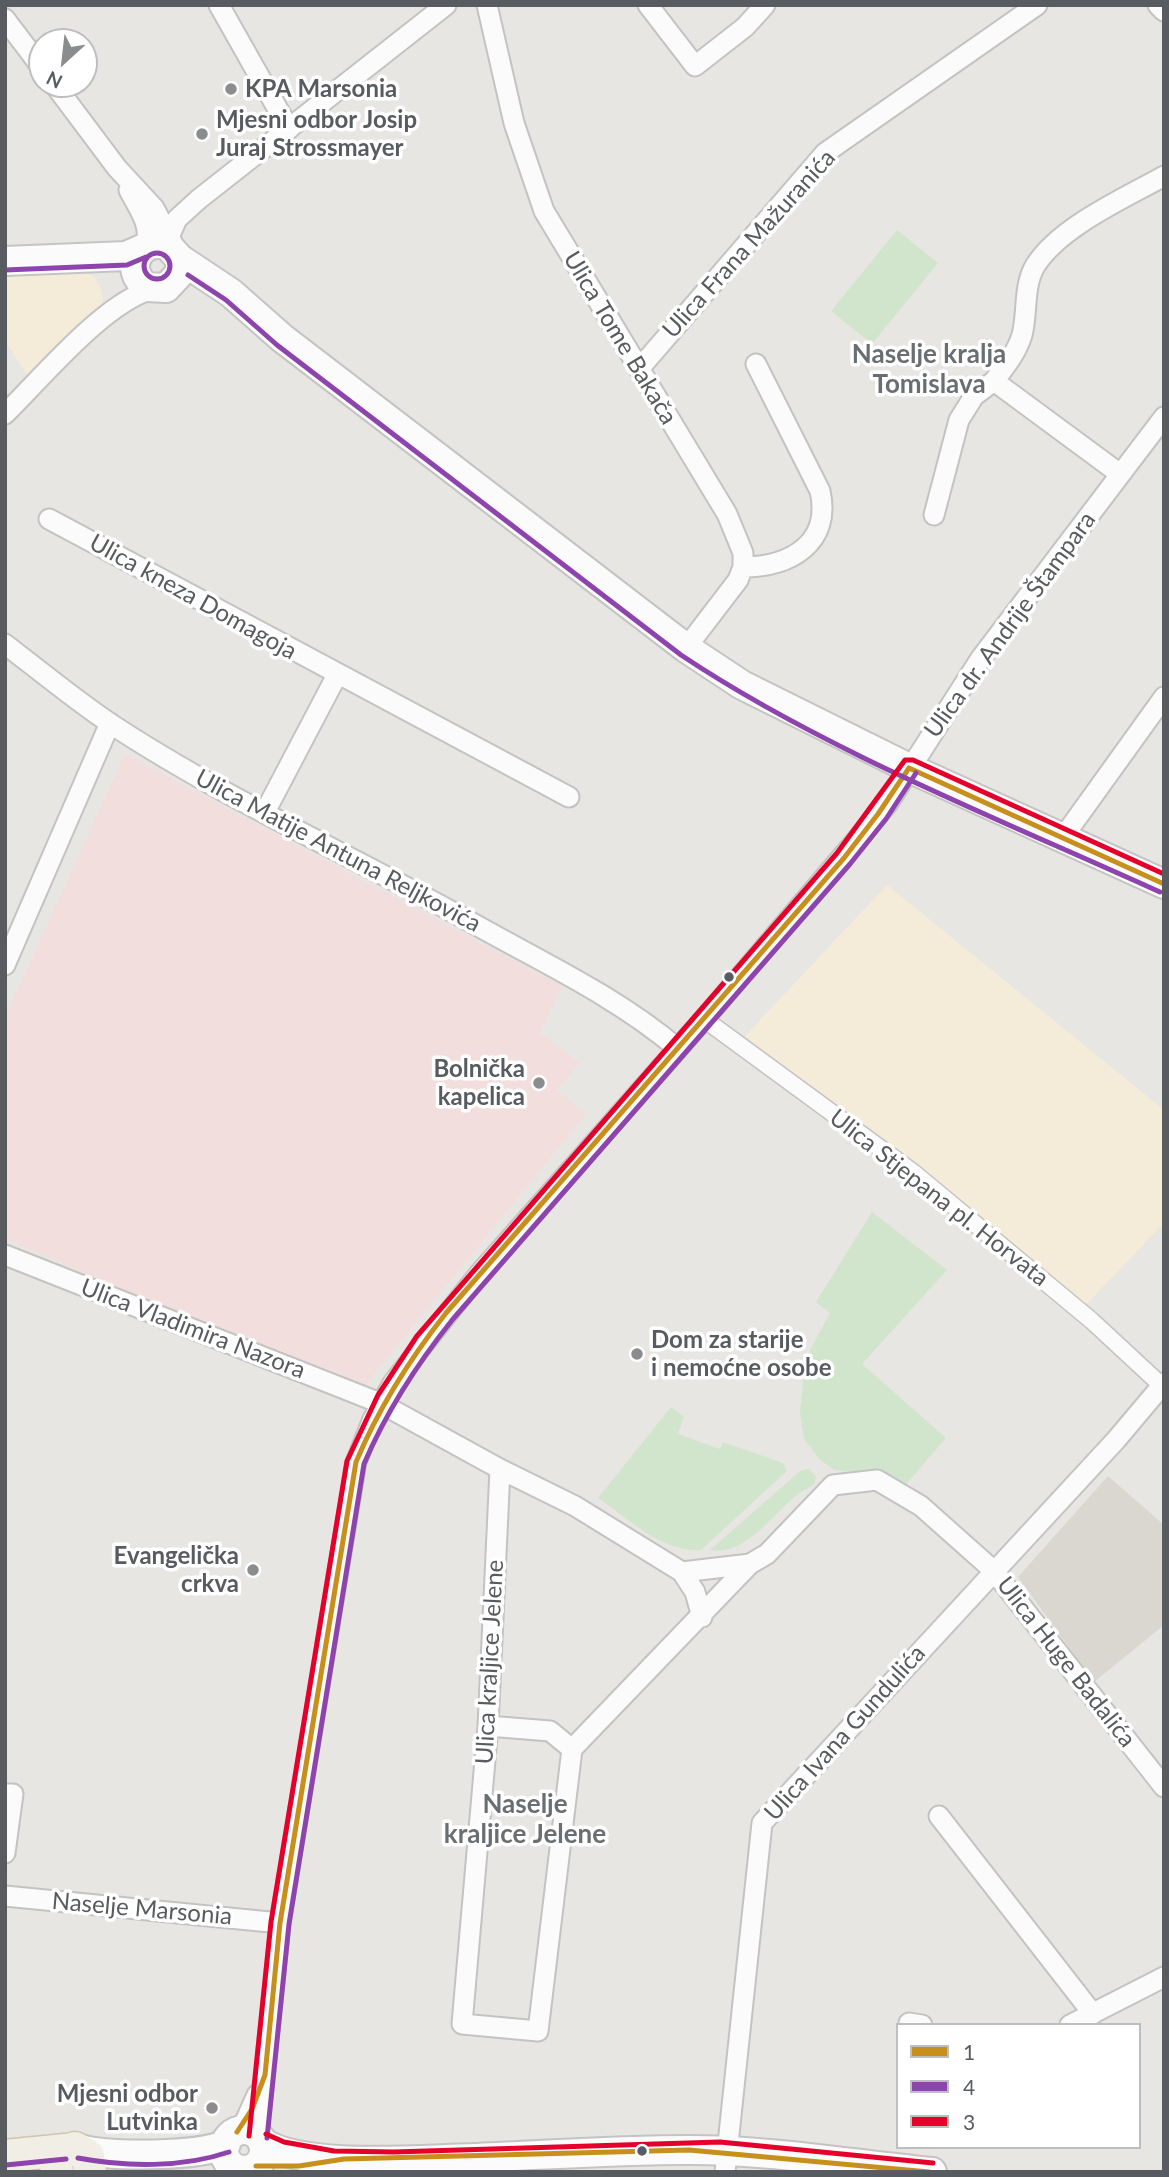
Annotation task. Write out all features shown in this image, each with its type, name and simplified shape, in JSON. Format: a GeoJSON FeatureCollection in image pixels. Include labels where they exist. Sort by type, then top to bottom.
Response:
{"type":"FeatureCollection","features":[{"type":"Feature","properties":{"kind":"main road"},"geometry":{"type":"LineString","coordinates":[[5,261],[159,261],[231,293],[282,338],[686,648],[742,685],[909,768],[1064,836],[1164,884]]}},
{"type":"Feature","properties":{"kind":"main road"},"geometry":{"type":"LineString","coordinates":[[73,2164],[107,2165],[245,2148],[311,2165],[344,2159],[726,2161],[932,2172]]}},
{"type":"Feature","properties":{"kind":"street"},"geometry":{"type":"LineString","coordinates":[[219,5],[289,129]]}},
{"type":"Feature","properties":{"kind":"street"},"geometry":{"type":"LineString","coordinates":[[5,414],[159,261],[177,219],[446,5]]}},
{"type":"Feature","properties":{"kind":"street","name":"Ulica Tome Bakača"},"geometry":{"type":"LineString","coordinates":[[487,5],[514,123],[536,194],[558,236],[727,514],[743,553],[743,567]]}},
{"type":"Feature","properties":{"kind":"street"},"geometry":{"type":"LineString","coordinates":[[648,5],[695,66],[745,27],[765,5]]}},
{"type":"Feature","properties":{"kind":"street","name":"Ulica Frana Mažuranića"},"geometry":{"type":"LineString","coordinates":[[639,369],[825,153],[1037,5]]}},
{"type":"Feature","properties":{"kind":"street"},"geometry":{"type":"LineString","coordinates":[[1158,5],[1164,11]]}},
{"type":"Feature","properties":{"kind":"street"},"geometry":{"type":"LineString","coordinates":[[5,19],[28,49]]}},
{"type":"Feature","properties":{"kind":"street"},"geometry":{"type":"LineString","coordinates":[[64,98],[117,168],[154,208],[159,261]]}},
{"type":"Feature","properties":{"kind":"street"},"geometry":{"type":"LineString","coordinates":[[117,168],[147,225],[159,261]]}},
{"type":"Feature","properties":{"kind":"street"},"geometry":{"type":"LineString","coordinates":[[934,515],[959,420],[974,396],[994,381],[1014,353],[1022,334],[1028,287],[1035,266],[1061,237],[1164,176]]}},
{"type":"Feature","properties":{"kind":"street"},"geometry":{"type":"LineString","coordinates":[[686,648],[738,580],[743,567],[784,562],[804,549],[813,539],[823,505],[820,491],[755,364]]}},
{"type":"Feature","properties":{"kind":"street"},"geometry":{"type":"LineString","coordinates":[[994,381],[1120,474]]}},
{"type":"Feature","properties":{"kind":"street","name":"Ulica dr. Andrije Štampara"},"geometry":{"type":"LineString","coordinates":[[245,2148],[265,2075],[279,1923],[356,1462],[380,1403],[479,1274],[704,1019],[888,803],[981,658],[1164,417]]}},
{"type":"Feature","properties":{"kind":"street","name":"Ulica kneza Domagoja"},"geometry":{"type":"LineString","coordinates":[[49,519],[569,797]]}},
{"type":"Feature","properties":{"kind":"street","name":"Ulica Matije Antuna Reljkovića"},"geometry":{"type":"LineString","coordinates":[[5,644],[110,723],[180,766],[588,988],[653,1027],[677,1048]]}},
{"type":"Feature","properties":{"kind":"street"},"geometry":{"type":"LineString","coordinates":[[265,812],[337,675]]}},
{"type":"Feature","properties":{"kind":"street"},"geometry":{"type":"LineString","coordinates":[[1064,836],[1164,696]]}},
{"type":"Feature","properties":{"kind":"street"},"geometry":{"type":"LineString","coordinates":[[5,965],[110,723]]}},
{"type":"Feature","properties":{"kind":"street","name":"Ulica Stjepana pl. Horvata"},"geometry":{"type":"LineString","coordinates":[[704,1019],[914,1173],[1092,1321],[1163,1385]]}},
{"type":"Feature","properties":{"kind":"street","name":"Ulica Vladimira Nazora"},"geometry":{"type":"LineString","coordinates":[[5,1255],[380,1403]]}},
{"type":"Feature","properties":{"kind":"street","name":"Ulica Ivana Gundulića"},"geometry":{"type":"LineString","coordinates":[[726,2161],[762,1822],[1116,1440],[1163,1385]]}},
{"type":"Feature","properties":{"kind":"street"},"geometry":{"type":"LineString","coordinates":[[380,1403],[499,1469],[575,1506],[682,1572],[695,1592],[702,1617]]}},
{"type":"Feature","properties":{"kind":"street","name":"Ulica kraljice Jelene"},"geometry":{"type":"LineString","coordinates":[[499,1469],[488,1726],[462,2024],[538,2031],[572,1749]]}},
{"type":"Feature","properties":{"kind":"street"},"geometry":{"type":"LineString","coordinates":[[488,1726],[551,1731],[572,1749],[702,1617],[750,1564],[767,1553],[833,1485],[877,1480],[921,1506],[993,1570]]}},
{"type":"Feature","properties":{"kind":"street"},"geometry":{"type":"LineString","coordinates":[[682,1572],[750,1564]]}},
{"type":"Feature","properties":{"kind":"street","name":"Ulica Huge Badalića"},"geometry":{"type":"LineString","coordinates":[[993,1570],[1164,1787]]}},
{"type":"Feature","properties":{"kind":"street"},"geometry":{"type":"LineString","coordinates":[[5,1794],[12,1794],[5,1853]]}},
{"type":"Feature","properties":{"kind":"street"},"geometry":{"type":"LineString","coordinates":[[939,1816],[1093,2014]]}},
{"type":"Feature","properties":{"kind":"street","name":"Naselje Marsonia"},"geometry":{"type":"LineString","coordinates":[[5,1896],[279,1923]]}},
{"type":"Feature","properties":{"kind":"street"},"geometry":{"type":"LineString","coordinates":[[1074,2023],[1164,1977]]}},
{"type":"Feature","properties":{"kind":"shaded area"},"geometry":{"type":"Polygon","coordinates":[[[85,272],[95,278],[103,302],[29,378],[5,341],[5,273],[85,272]]]}},
{"type":"Feature","properties":{"kind":"shaded area"},"geometry":{"type":"Polygon","coordinates":[[[125,754],[562,986],[540,1033],[580,1063],[557,1090],[586,1114],[366,1384],[157,1304],[5,1239],[5,1017],[125,754]]]}},
{"type":"Feature","properties":{"kind":"shaded area"},"geometry":{"type":"Polygon","coordinates":[[[887,885],[1164,1110],[1164,1223],[1077,1314],[745,1036],[887,885]]]}},
{"type":"Feature","properties":{"kind":"shaded area"},"geometry":{"type":"Polygon","coordinates":[[[1108,1476],[1164,1525],[1164,1625],[1094,1682],[1018,1577],[1108,1476]]]}},
{"type":"Feature","properties":{"kind":"green space"},"geometry":{"type":"Polygon","coordinates":[[[897,230],[938,263],[872,344],[831,311],[897,230]]]}},
{"type":"Feature","properties":{"kind":"green space"},"geometry":{"type":"Polygon","coordinates":[[[872,1212],[947,1270],[862,1364],[946,1438],[903,1488],[872,1474],[835,1470],[820,1460],[804,1439],[800,1412],[804,1373],[811,1348],[830,1313],[816,1302],[872,1212]]]}},
{"type":"Feature","properties":{"kind":"green space"},"geometry":{"type":"Polygon","coordinates":[[[671,1407],[684,1417],[678,1434],[720,1449],[723,1442],[783,1463],[787,1471],[701,1550],[673,1546],[659,1540],[598,1498],[671,1407]]]}},
{"type":"Feature","properties":{"kind":"green space"},"geometry":{"type":"Polygon","coordinates":[[[808,1469],[816,1476],[815,1483],[791,1500],[760,1530],[736,1546],[710,1550],[800,1471],[808,1469]]]}},
{"type":"Feature","properties":{"kind":"transit line","name":"4"},"geometry":{"type":"LineString","coordinates":[[157,253],[166,257],[170,266],[166,275],[157,279],[148,275],[144,266],[148,257],[157,253]]}},
{"type":"Feature","properties":{"kind":"transit line","name":"4"},"geometry":{"type":"LineString","coordinates":[[5,270],[127,265],[146,257]]}},
{"type":"Feature","properties":{"kind":"transit line","name":"4"},"geometry":{"type":"LineString","coordinates":[[188,275],[226,300],[277,345],[681,655],[736,690],[854,753],[1160,892]]}},
{"type":"Feature","properties":{"kind":"transit line","name":"3"},"geometry":{"type":"LineString","coordinates":[[249,2136],[271,1922],[347,1461],[378,1395],[417,1336],[837,853],[905,760],[913,760],[1164,874]]}},
{"type":"Feature","properties":{"kind":"transit line","name":"1"},"geometry":{"type":"LineString","coordinates":[[909,768],[1164,884]]}},
{"type":"Feature","properties":{"kind":"transit line","name":"1"},"geometry":{"type":"LineString","coordinates":[[237,2132],[252,2109],[265,2075],[280,1923],[356,1462],[375,1422],[407,1366],[446,1313],[844,858],[909,768]]}},
{"type":"Feature","properties":{"kind":"transit line","name":"4"},"geometry":{"type":"LineString","coordinates":[[267,2138],[289,1924],[364,1464],[373,1444],[404,1388],[453,1319],[850,864],[886,819],[916,773]]}},
{"type":"Feature","properties":{"kind":"transit line","name":"3"},"geometry":{"type":"LineString","coordinates":[[266,2134],[284,2142],[334,2151],[394,2152],[720,2142],[933,2163]]}},
{"type":"Feature","properties":{"kind":"transit line","name":"1"},"geometry":{"type":"LineString","coordinates":[[256,2166],[299,2166],[344,2159],[689,2150],[929,2172]]}},
{"type":"Feature","properties":{"kind":"transit line","name":"4"},"geometry":{"type":"LineString","coordinates":[[78,2158],[154,2164],[192,2161],[229,2152]]}},
{"type":"Feature","properties":{"kind":"transit line","name":"4"},"geometry":{"type":"LineString","coordinates":[[6,2165],[66,2159]]}},
{"type":"Feature","properties":{"kind":"place","name":"KPA Marsonia"},"geometry":{"type":"Point","coordinates":[231,89]}},
{"type":"Feature","properties":{"kind":"place","name":"Mjesni odbor Josip Juraj Strossmayer"},"geometry":{"type":"Point","coordinates":[202,134]}},
{"type":"Feature","properties":{"kind":"place","name":"Bolnička kapelica"},"geometry":{"type":"Point","coordinates":[539,1083]}},
{"type":"Feature","properties":{"kind":"place","name":"Dom za starije i nemoćne osobe"},"geometry":{"type":"Point","coordinates":[637,1354]}},
{"type":"Feature","properties":{"kind":"place","name":"Evangelička crkva"},"geometry":{"type":"Point","coordinates":[253,1570]}},
{"type":"Feature","properties":{"kind":"place","name":"Mjesni odbor Lutvinka"},"geometry":{"type":"Point","coordinates":[212,2108]}},
{"type":"Feature","properties":{"kind":"district","name":"Naselje kralja Tomislava"},"geometry":{"type":"Point","coordinates":[929,370]}},
{"type":"Feature","properties":{"kind":"district","name":"Naselje kraljice Jelene"},"geometry":{"type":"Point","coordinates":[525,1820]}}]}
